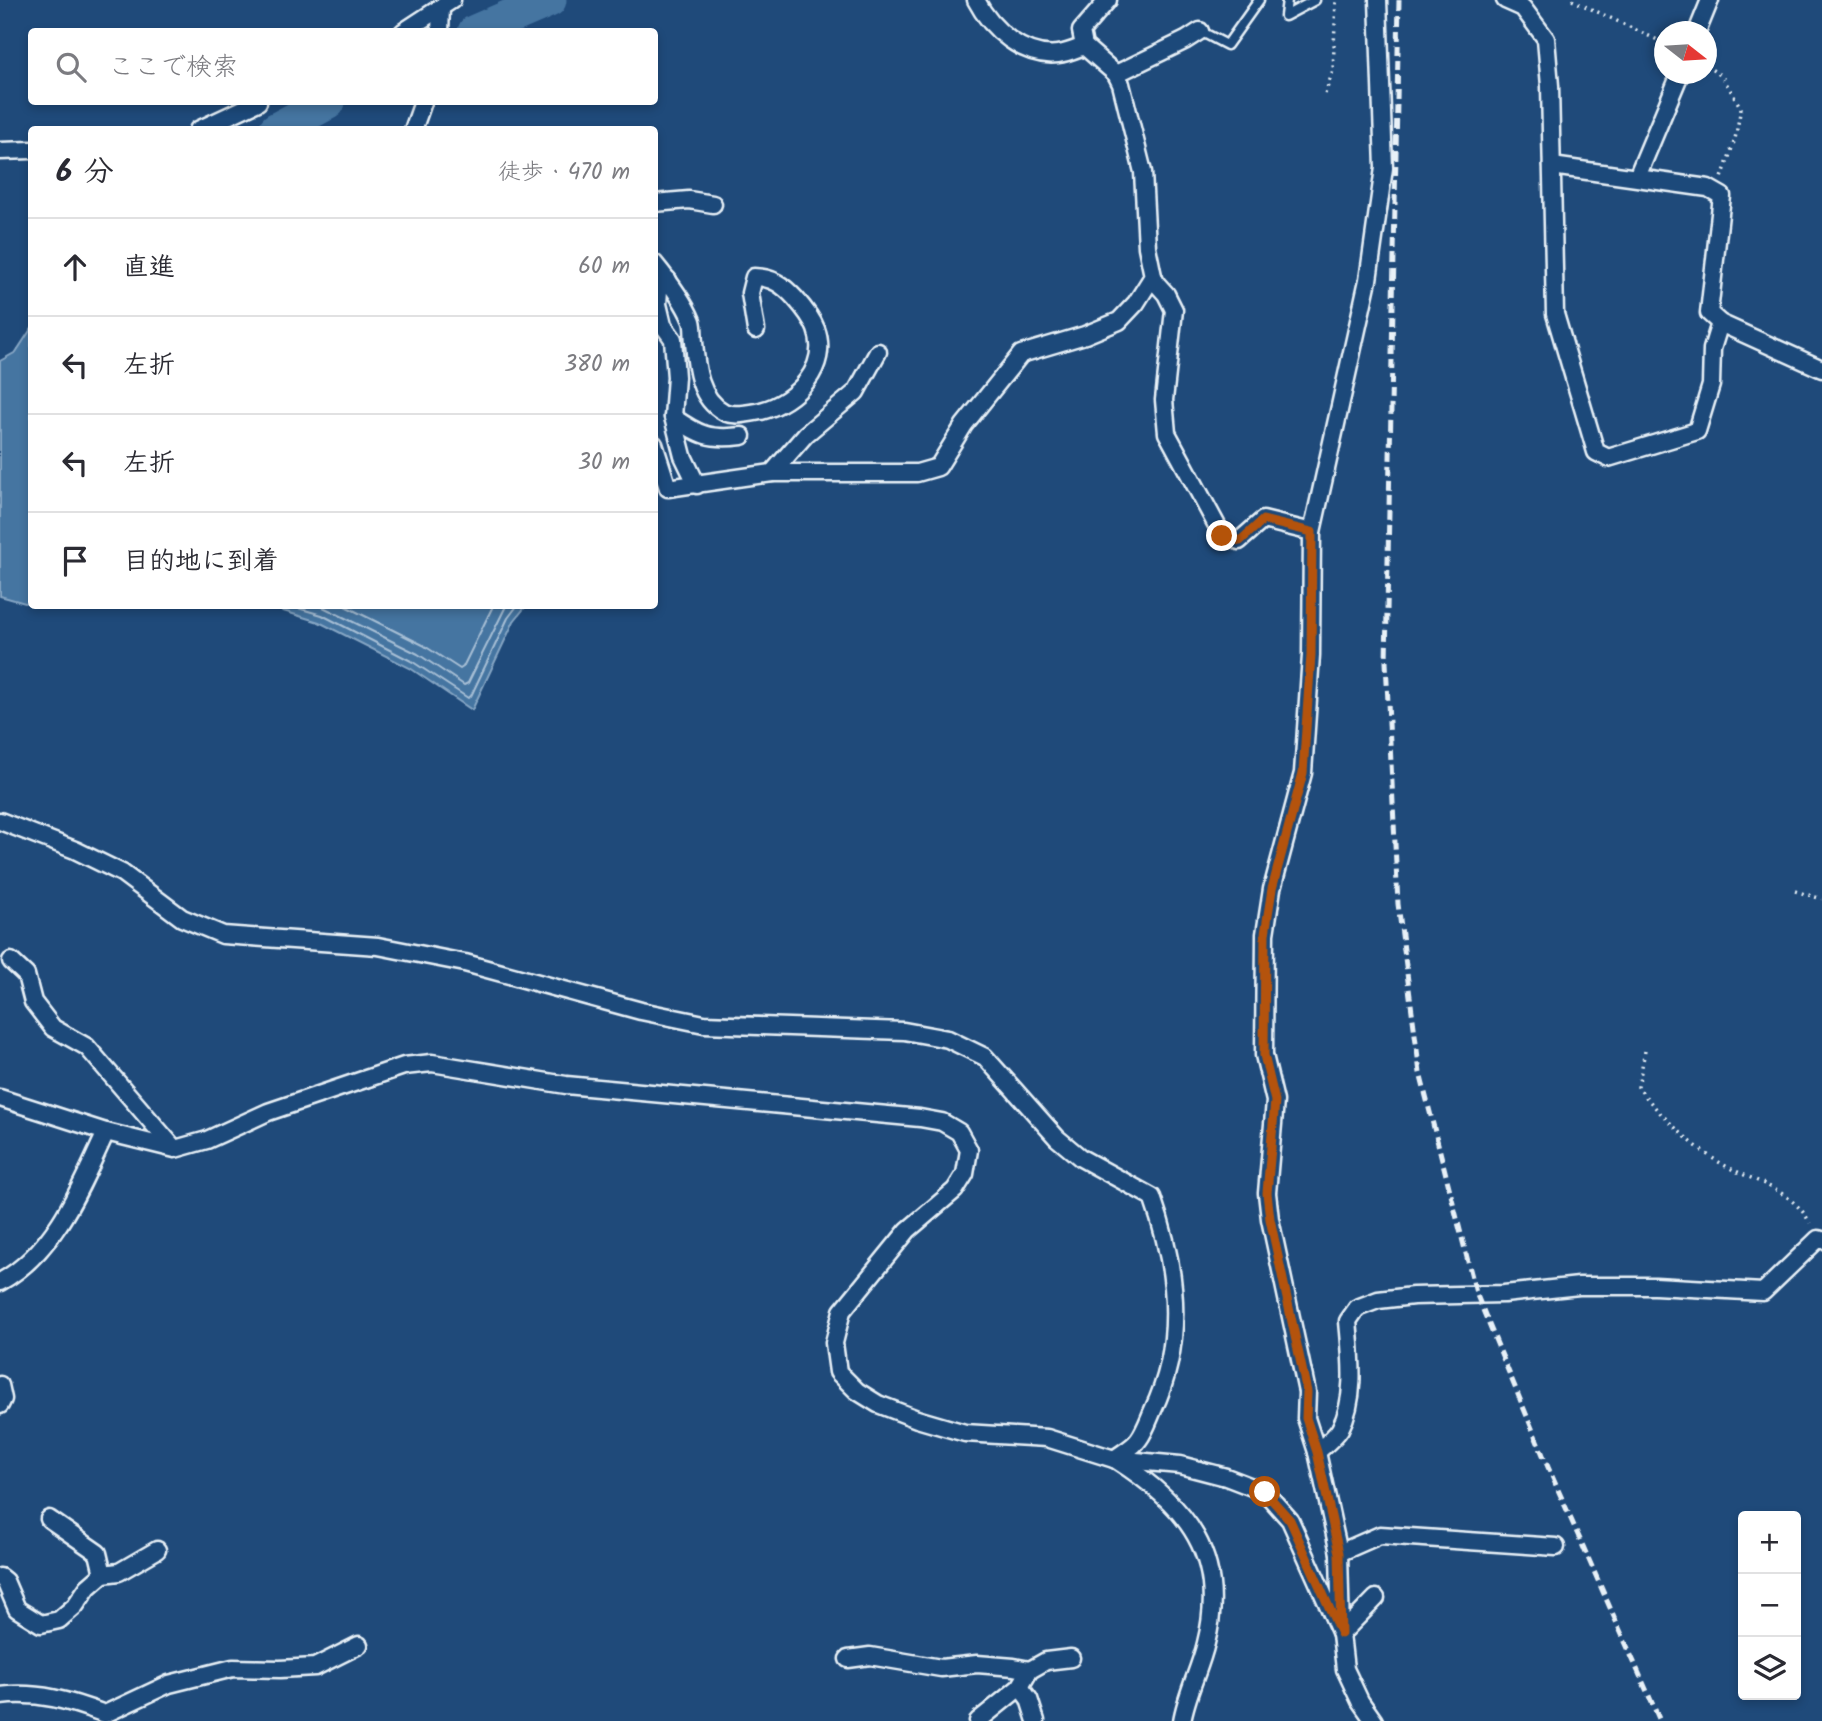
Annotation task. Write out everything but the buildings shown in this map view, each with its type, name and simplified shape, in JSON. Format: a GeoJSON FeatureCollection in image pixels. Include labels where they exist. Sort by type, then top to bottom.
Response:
{"type":"FeatureCollection","features":[{"type":"Feature","properties":{"kind":"street"},"geometry":{"type":"LineString","coordinates":[[976,0],[984,15],[999,31],[1021,47],[1044,54],[1060,54],[1084,46]]}},
{"type":"Feature","properties":{"kind":"street"},"geometry":{"type":"LineString","coordinates":[[1108,0],[1081,31],[1084,46],[1116,74],[1121,84],[1143,172],[1147,247],[1153,276],[1174,310],[1164,400],[1167,433],[1222,536],[1240,541],[1263,520],[1312,532]]}},
{"type":"Feature","properties":{"kind":"street"},"geometry":{"type":"LineString","coordinates":[[1374,1721],[1360,1701],[1345,1669],[1341,1634],[1339,1553],[1317,1452],[1306,1418],[1307,1392],[1270,1219],[1267,1193],[1275,1101],[1264,1055],[1264,983],[1265,934],[1272,889],[1303,773],[1311,655],[1312,532],[1368,279],[1384,168],[1378,0]]}},
{"type":"Feature","properties":{"kind":"street"},"geometry":{"type":"LineString","coordinates":[[1505,0],[1523,8],[1546,39],[1555,314],[1596,452],[1608,458],[1697,431],[1711,385],[1712,348],[1720,323]]}},
{"type":"Feature","properties":{"kind":"street"},"geometry":{"type":"LineString","coordinates":[[1701,21],[1710,0]]}},
{"type":"Feature","properties":{"kind":"street"},"geometry":{"type":"LineString","coordinates":[[409,28],[447,4]]}},
{"type":"Feature","properties":{"kind":"street"},"geometry":{"type":"LineString","coordinates":[[441,28],[447,4]]}},
{"type":"Feature","properties":{"kind":"street"},"geometry":{"type":"LineString","coordinates":[[1116,74],[1200,31]]}},
{"type":"Feature","properties":{"kind":"street"},"geometry":{"type":"LineString","coordinates":[[1637,177],[1676,84]]}},
{"type":"Feature","properties":{"kind":"street"},"geometry":{"type":"LineString","coordinates":[[207,126],[252,105]]}},
{"type":"Feature","properties":{"kind":"street"},"geometry":{"type":"LineString","coordinates":[[414,126],[422,105]]}},
{"type":"Feature","properties":{"kind":"street"},"geometry":{"type":"LineString","coordinates":[[0,151],[28,150]]}},
{"type":"Feature","properties":{"kind":"street"},"geometry":{"type":"LineString","coordinates":[[1552,166],[1708,188],[1721,196],[1709,313],[1720,323],[1822,369]]}},
{"type":"Feature","properties":{"kind":"street"},"geometry":{"type":"LineString","coordinates":[[658,204],[689,200],[713,204]]}},
{"type":"Feature","properties":{"kind":"street"},"geometry":{"type":"LineString","coordinates":[[658,268],[692,322],[696,371],[708,398],[726,413],[747,414],[774,408],[807,384],[814,368],[820,348],[816,329],[804,308],[787,289],[769,277],[754,277],[750,293],[756,330]]}},
{"type":"Feature","properties":{"kind":"street"},"geometry":{"type":"LineString","coordinates":[[658,457],[668,488],[772,473],[917,473],[938,467],[964,425],[1021,354],[1085,335],[1119,321],[1136,303],[1153,276]]}},
{"type":"Feature","properties":{"kind":"street"},"geometry":{"type":"LineString","coordinates":[[668,280],[659,290],[658,304],[663,326],[673,339],[676,377],[673,417],[683,456],[697,485]]}},
{"type":"Feature","properties":{"kind":"street"},"geometry":{"type":"LineString","coordinates":[[772,473],[806,434],[856,392],[878,352]]}},
{"type":"Feature","properties":{"kind":"street"},"geometry":{"type":"LineString","coordinates":[[673,417],[699,435],[720,439],[741,436]]}},
{"type":"Feature","properties":{"kind":"street"},"geometry":{"type":"LineString","coordinates":[[0,821],[75,850],[122,873],[181,918],[223,935],[378,946],[465,963],[641,1011],[704,1024],[904,1031],[948,1039],[985,1057],[1057,1138],[1103,1172],[1152,1197],[1165,1234],[1175,1299],[1174,1348],[1161,1394],[1139,1440],[1114,1459]]}},
{"type":"Feature","properties":{"kind":"street"},"geometry":{"type":"LineString","coordinates":[[11,961],[26,975],[33,1002],[53,1028],[87,1047],[175,1149]]}},
{"type":"Feature","properties":{"kind":"street"},"geometry":{"type":"LineString","coordinates":[[0,1098],[106,1132],[175,1149],[207,1140],[268,1112],[404,1066],[432,1063],[566,1084],[942,1122],[959,1132],[969,1150],[965,1174],[955,1190],[908,1230],[842,1311],[834,1343],[838,1372],[857,1391],[878,1404],[965,1433],[1048,1438],[1114,1459],[1180,1465],[1226,1477],[1265,1492],[1290,1520],[1341,1634]]}},
{"type":"Feature","properties":{"kind":"street"},"geometry":{"type":"LineString","coordinates":[[0,1282],[11,1276],[45,1243],[74,1203],[106,1132]]}},
{"type":"Feature","properties":{"kind":"street"},"geometry":{"type":"LineString","coordinates":[[1317,1452],[1339,1430],[1349,1402],[1351,1359],[1348,1321],[1357,1308],[1390,1298],[1504,1294],[1579,1286],[1655,1286],[1763,1292],[1820,1240]]}},
{"type":"Feature","properties":{"kind":"street"},"geometry":{"type":"LineString","coordinates":[[0,1385],[3,1399],[0,1405]]}},
{"type":"Feature","properties":{"kind":"street"},"geometry":{"type":"LineString","coordinates":[[1114,1459],[1159,1493],[1183,1516],[1200,1540],[1211,1576],[1213,1610],[1206,1645],[1182,1721]]}},
{"type":"Feature","properties":{"kind":"street"},"geometry":{"type":"LineString","coordinates":[[49,1519],[97,1553],[103,1574]]}},
{"type":"Feature","properties":{"kind":"street"},"geometry":{"type":"LineString","coordinates":[[1339,1553],[1380,1535],[1556,1547]]}},
{"type":"Feature","properties":{"kind":"street"},"geometry":{"type":"LineString","coordinates":[[0,1577],[5,1581],[18,1609],[41,1624],[59,1620],[103,1574],[119,1572],[157,1550]]}},
{"type":"Feature","properties":{"kind":"street"},"geometry":{"type":"LineString","coordinates":[[1341,1634],[1376,1598]]}},
{"type":"Feature","properties":{"kind":"street"},"geometry":{"type":"LineString","coordinates":[[0,1696],[18,1693],[51,1696],[101,1717],[169,1684],[233,1668],[315,1667],[359,1645]]}},
{"type":"Feature","properties":{"kind":"street"},"geometry":{"type":"LineString","coordinates":[[848,1658],[870,1656],[941,1668],[977,1664],[1030,1671]]}},
{"type":"Feature","properties":{"kind":"street"},"geometry":{"type":"LineString","coordinates":[[978,1721],[1020,1687],[1030,1671],[1046,1661],[1071,1658]]}},
{"type":"Feature","properties":{"kind":"street"},"geometry":{"type":"LineString","coordinates":[[1020,1687],[1029,1699],[1036,1721]]}},
{"type":"Feature","properties":{"kind":"lane"},"geometry":{"type":"LineString","coordinates":[[1200,31],[1227,45],[1259,0]]}},
{"type":"Feature","properties":{"kind":"lane"},"geometry":{"type":"LineString","coordinates":[[1287,0],[1285,16],[1315,0]]}},
{"type":"Feature","properties":{"kind":"path"},"geometry":{"type":"LineString","coordinates":[[1325,94],[1333,71],[1336,0]]}},
{"type":"Feature","properties":{"kind":"path"},"geometry":{"type":"LineString","coordinates":[[1572,0],[1654,38]]}},
{"type":"Feature","properties":{"kind":"path"},"geometry":{"type":"LineString","coordinates":[[1796,891],[1822,899]]}},
{"type":"Feature","properties":{"kind":"path"},"geometry":{"type":"LineString","coordinates":[[1645,1051],[1638,1087],[1652,1107],[1715,1160],[1787,1195],[1806,1216],[1820,1240]]}},
{"type":"Feature","properties":{"kind":"water"},"geometry":{"type":"Polygon","coordinates":[[[28,334],[28,602],[25,603],[0,596],[0,361],[16,352],[28,334]]]}},
{"type":"Feature","properties":{"kind":"water"},"geometry":{"type":"Polygon","coordinates":[[[277,609],[524,609],[514,621],[472,710],[410,668],[319,622],[277,609]]]}},
{"type":"Feature","properties":{"kind":"waterway"},"geometry":{"type":"LineString","coordinates":[[484,28],[549,0]]}},
{"type":"Feature","properties":{"kind":"waterway"},"geometry":{"type":"LineString","coordinates":[[283,126],[322,105]]}},
{"type":"Feature","properties":{"kind":"railway"},"geometry":{"type":"LineString","coordinates":[[1399,0],[1386,662],[1398,904],[1420,1073],[1476,1293],[1548,1467],[1660,1721]]}},
{"type":"Feature","properties":{"kind":"route"},"geometry":{"type":"LineString","coordinates":[[1222,536],[1240,541],[1263,520],[1312,532],[1311,655],[1303,773],[1272,889],[1265,934],[1264,1055],[1275,1101],[1267,1193],[1270,1219],[1307,1392],[1306,1418],[1317,1452],[1339,1553],[1341,1634],[1290,1520],[1265,1492]]}}]}
